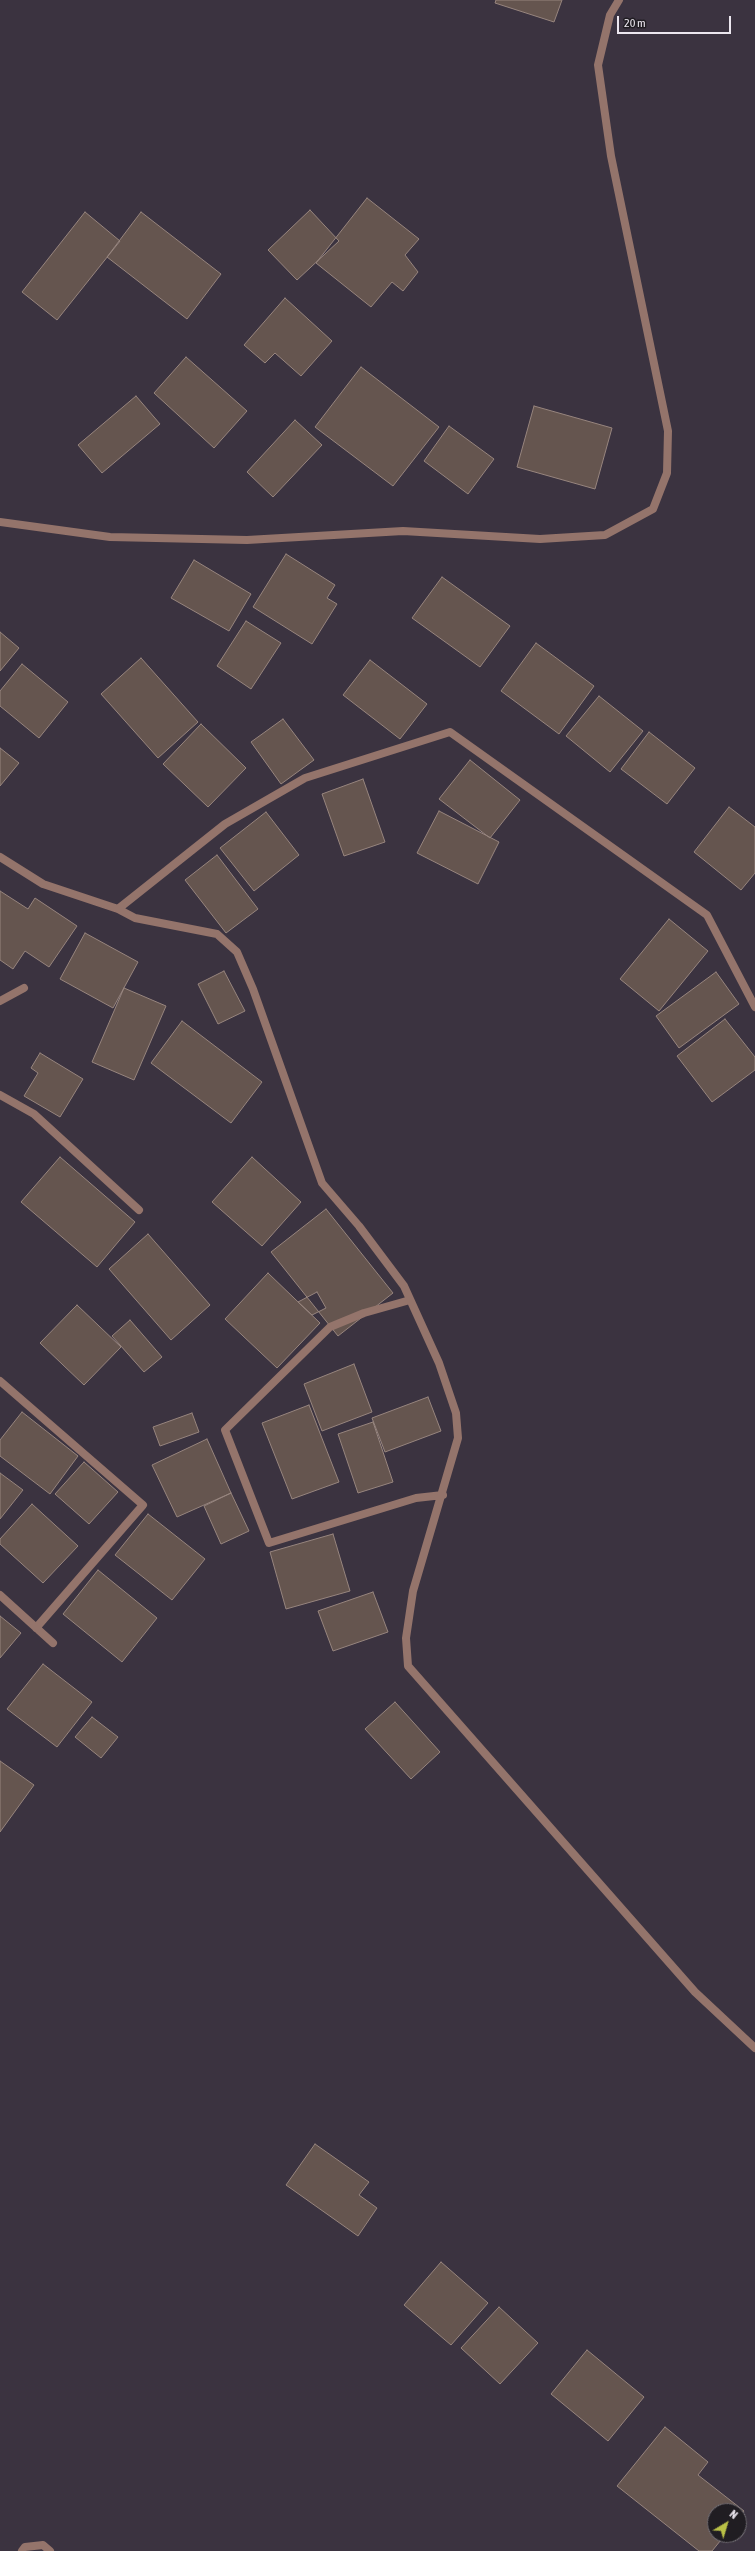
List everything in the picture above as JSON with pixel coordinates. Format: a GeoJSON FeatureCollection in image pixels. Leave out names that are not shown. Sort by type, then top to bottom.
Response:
{"type":"FeatureCollection","features":[{"type":"Feature","properties":{"kind":"street"},"geometry":{"type":"LineString","coordinates":[[0,522],[110,537],[248,540],[403,531],[540,539],[605,535],[653,508],[667,473],[668,431],[611,156],[598,65],[610,15],[619,0]]}},
{"type":"Feature","properties":{"kind":"street"},"geometry":{"type":"LineString","coordinates":[[118,909],[225,824],[305,778],[450,732],[707,915],[755,1007]]}},
{"type":"Feature","properties":{"kind":"street"},"geometry":{"type":"LineString","coordinates":[[0,857],[43,884],[118,909],[135,918],[217,934],[237,952],[253,989],[322,1183],[382,1256],[404,1286],[439,1363],[456,1413],[458,1438],[443,1495],[413,1591],[406,1638],[408,1666],[695,1992],[755,2048]]}},
{"type":"Feature","properties":{"kind":"street"},"geometry":{"type":"LineString","coordinates":[[0,1001],[24,988]]}},
{"type":"Feature","properties":{"kind":"street"},"geometry":{"type":"LineString","coordinates":[[0,1095],[34,1114],[139,1210]]}},
{"type":"Feature","properties":{"kind":"street"},"geometry":{"type":"LineString","coordinates":[[410,1300],[364,1313],[330,1327],[225,1430],[269,1543],[416,1498],[443,1495]]}},
{"type":"Feature","properties":{"kind":"street"},"geometry":{"type":"LineString","coordinates":[[0,1381],[143,1505],[36,1628]]}},
{"type":"Feature","properties":{"kind":"street"},"geometry":{"type":"LineString","coordinates":[[0,1595],[53,1643]]}},
{"type":"Feature","properties":{"kind":"street"},"geometry":{"type":"LineString","coordinates":[[22,2551],[25,2547],[43,2545],[50,2551]]}},
{"type":"Feature","properties":{"kind":"building"},"geometry":{"type":"Polygon","coordinates":[[[496,0],[562,0],[554,22],[495,3],[496,0]]]}},
{"type":"Feature","properties":{"kind":"building"},"geometry":{"type":"Polygon","coordinates":[[[367,198],[419,239],[405,255],[418,272],[403,291],[392,282],[371,307],[316,263],[367,198]]]}},
{"type":"Feature","properties":{"kind":"building"},"geometry":{"type":"Polygon","coordinates":[[[310,210],[339,241],[297,280],[268,250],[310,210]]]}},
{"type":"Feature","properties":{"kind":"building"},"geometry":{"type":"Polygon","coordinates":[[[85,212],[120,241],[57,320],[22,292],[85,212]]]}},
{"type":"Feature","properties":{"kind":"building"},"geometry":{"type":"Polygon","coordinates":[[[141,212],[221,274],[187,319],[107,257],[141,212]]]}},
{"type":"Feature","properties":{"kind":"building"},"geometry":{"type":"Polygon","coordinates":[[[285,298],[332,341],[301,376],[275,353],[265,363],[244,345],[285,298]]]}},
{"type":"Feature","properties":{"kind":"building"},"geometry":{"type":"Polygon","coordinates":[[[186,357],[247,411],[214,448],[154,393],[186,357]]]}},
{"type":"Feature","properties":{"kind":"building"},"geometry":{"type":"Polygon","coordinates":[[[361,367],[439,427],[393,486],[315,427],[361,367]]]}},
{"type":"Feature","properties":{"kind":"building"},"geometry":{"type":"Polygon","coordinates":[[[136,396],[160,424],[102,473],[78,445],[136,396]]]}},
{"type":"Feature","properties":{"kind":"building"},"geometry":{"type":"Polygon","coordinates":[[[534,406],[612,428],[595,489],[517,467],[534,406]]]}},
{"type":"Feature","properties":{"kind":"building"},"geometry":{"type":"Polygon","coordinates":[[[295,420],[322,445],[273,497],[247,472],[295,420]]]}},
{"type":"Feature","properties":{"kind":"building"},"geometry":{"type":"Polygon","coordinates":[[[449,426],[494,459],[468,494],[424,461],[449,426]]]}},
{"type":"Feature","properties":{"kind":"building"},"geometry":{"type":"Polygon","coordinates":[[[286,554],[335,585],[327,598],[337,604],[312,644],[253,607],[286,554]]]}},
{"type":"Feature","properties":{"kind":"building"},"geometry":{"type":"Polygon","coordinates":[[[194,560],[251,594],[229,631],[171,598],[194,560]]]}},
{"type":"Feature","properties":{"kind":"building"},"geometry":{"type":"Polygon","coordinates":[[[442,577],[510,626],[480,667],[412,618],[442,577]]]}},
{"type":"Feature","properties":{"kind":"building"},"geometry":{"type":"Polygon","coordinates":[[[246,621],[281,643],[251,689],[217,666],[246,621]]]}},
{"type":"Feature","properties":{"kind":"building"},"geometry":{"type":"Polygon","coordinates":[[[0,632],[19,648],[0,671],[0,632]]]}},
{"type":"Feature","properties":{"kind":"building"},"geometry":{"type":"Polygon","coordinates":[[[536,643],[594,686],[559,734],[501,691],[536,643]]]}},
{"type":"Feature","properties":{"kind":"building"},"geometry":{"type":"Polygon","coordinates":[[[141,658],[198,722],[158,758],[101,694],[141,658]]]}},
{"type":"Feature","properties":{"kind":"building"},"geometry":{"type":"Polygon","coordinates":[[[370,660],[427,704],[400,739],[343,695],[370,660]]]}},
{"type":"Feature","properties":{"kind":"building"},"geometry":{"type":"Polygon","coordinates":[[[22,664],[68,702],[39,738],[0,706],[0,691],[22,664]]]}},
{"type":"Feature","properties":{"kind":"building"},"geometry":{"type":"Polygon","coordinates":[[[599,696],[643,731],[610,772],[566,736],[599,696]]]}},
{"type":"Feature","properties":{"kind":"building"},"geometry":{"type":"Polygon","coordinates":[[[283,719],[314,760],[281,784],[251,742],[283,719]]]}},
{"type":"Feature","properties":{"kind":"building"},"geometry":{"type":"Polygon","coordinates":[[[201,724],[246,768],[208,807],[163,764],[201,724]]]}},
{"type":"Feature","properties":{"kind":"building"},"geometry":{"type":"Polygon","coordinates":[[[649,732],[695,768],[667,804],[621,769],[649,732]]]}},
{"type":"Feature","properties":{"kind":"building"},"geometry":{"type":"Polygon","coordinates":[[[0,748],[19,763],[0,786],[0,748]]]}},
{"type":"Feature","properties":{"kind":"building"},"geometry":{"type":"Polygon","coordinates":[[[470,760],[520,800],[490,838],[439,799],[470,760]]]}},
{"type":"Feature","properties":{"kind":"building"},"geometry":{"type":"Polygon","coordinates":[[[363,779],[385,842],[344,856],[322,794],[363,779]]]}},
{"type":"Feature","properties":{"kind":"building"},"geometry":{"type":"Polygon","coordinates":[[[729,807],[755,827],[755,873],[741,890],[694,852],[729,807]]]}},
{"type":"Feature","properties":{"kind":"building"},"geometry":{"type":"Polygon","coordinates":[[[439,811],[499,842],[478,884],[417,853],[439,811]]]}},
{"type":"Feature","properties":{"kind":"building"},"geometry":{"type":"Polygon","coordinates":[[[266,812],[299,855],[254,891],[220,848],[266,812]]]}},
{"type":"Feature","properties":{"kind":"building"},"geometry":{"type":"Polygon","coordinates":[[[217,855],[258,909],[226,933],[185,880],[217,855]]]}},
{"type":"Feature","properties":{"kind":"building"},"geometry":{"type":"Polygon","coordinates":[[[0,891],[28,909],[35,898],[77,926],[49,967],[25,951],[13,969],[0,960],[0,891]]]}},
{"type":"Feature","properties":{"kind":"building"},"geometry":{"type":"Polygon","coordinates":[[[669,919],[708,951],[659,1011],[620,979],[669,919]]]}},
{"type":"Feature","properties":{"kind":"building"},"geometry":{"type":"Polygon","coordinates":[[[85,933],[138,962],[113,1008],[60,979],[85,933]]]}},
{"type":"Feature","properties":{"kind":"building"},"geometry":{"type":"Polygon","coordinates":[[[224,971],[245,1011],[218,1024],[198,984],[224,971]]]}},
{"type":"Feature","properties":{"kind":"building"},"geometry":{"type":"Polygon","coordinates":[[[716,972],[739,1004],[679,1048],[656,1016],[716,972]]]}},
{"type":"Feature","properties":{"kind":"building"},"geometry":{"type":"Polygon","coordinates":[[[124,988],[166,1006],[134,1080],[92,1062],[124,988]]]}},
{"type":"Feature","properties":{"kind":"building"},"geometry":{"type":"Polygon","coordinates":[[[725,1019],[755,1057],[755,1070],[712,1102],[677,1056],[725,1019]]]}},
{"type":"Feature","properties":{"kind":"building"},"geometry":{"type":"Polygon","coordinates":[[[182,1021],[262,1082],[231,1123],[151,1063],[182,1021]]]}},
{"type":"Feature","properties":{"kind":"building"},"geometry":{"type":"Polygon","coordinates":[[[40,1053],[83,1079],[60,1117],[24,1096],[38,1073],[31,1068],[40,1053]]]}},
{"type":"Feature","properties":{"kind":"building"},"geometry":{"type":"Polygon","coordinates":[[[60,1157],[135,1222],[97,1267],[21,1202],[60,1157]]]}},
{"type":"Feature","properties":{"kind":"building"},"geometry":{"type":"Polygon","coordinates":[[[252,1157],[301,1202],[262,1246],[212,1202],[252,1157]]]}},
{"type":"Feature","properties":{"kind":"building"},"geometry":{"type":"Polygon","coordinates":[[[326,1209],[393,1293],[338,1336],[271,1252],[326,1209]]]}},
{"type":"Feature","properties":{"kind":"building"},"geometry":{"type":"Polygon","coordinates":[[[148,1234],[210,1305],[171,1340],[109,1269],[148,1234]]]}},
{"type":"Feature","properties":{"kind":"building"},"geometry":{"type":"Polygon","coordinates":[[[268,1273],[320,1323],[277,1368],[225,1319],[268,1273]]]}},
{"type":"Feature","properties":{"kind":"building"},"geometry":{"type":"Polygon","coordinates":[[[317,1292],[326,1308],[312,1315],[298,1302],[317,1292]]]}},
{"type":"Feature","properties":{"kind":"building"},"geometry":{"type":"Polygon","coordinates":[[[77,1305],[121,1347],[84,1385],[40,1343],[77,1305]]]}},
{"type":"Feature","properties":{"kind":"building"},"geometry":{"type":"Polygon","coordinates":[[[130,1320],[162,1357],[144,1372],[112,1336],[130,1320]]]}},
{"type":"Feature","properties":{"kind":"building"},"geometry":{"type":"Polygon","coordinates":[[[354,1364],[372,1412],[322,1431],[304,1384],[354,1364]]]}},
{"type":"Feature","properties":{"kind":"building"},"geometry":{"type":"Polygon","coordinates":[[[428,1397],[441,1431],[385,1452],[372,1418],[428,1397]]]}},
{"type":"Feature","properties":{"kind":"building"},"geometry":{"type":"Polygon","coordinates":[[[309,1405],[339,1482],[292,1499],[262,1423],[309,1405]]]}},
{"type":"Feature","properties":{"kind":"building"},"geometry":{"type":"Polygon","coordinates":[[[22,1412],[78,1456],[50,1494],[0,1456],[0,1440],[22,1412]]]}},
{"type":"Feature","properties":{"kind":"building"},"geometry":{"type":"Polygon","coordinates":[[[192,1413],[199,1432],[160,1446],[153,1427],[192,1413]]]}},
{"type":"Feature","properties":{"kind":"building"},"geometry":{"type":"Polygon","coordinates":[[[373,1422],[393,1482],[358,1493],[338,1434],[373,1422]]]}},
{"type":"Feature","properties":{"kind":"building"},"geometry":{"type":"Polygon","coordinates":[[[207,1439],[231,1493],[177,1517],[152,1465],[207,1439]]]}},
{"type":"Feature","properties":{"kind":"building"},"geometry":{"type":"Polygon","coordinates":[[[84,1462],[118,1492],[89,1524],[55,1494],[84,1462]]]}},
{"type":"Feature","properties":{"kind":"building"},"geometry":{"type":"Polygon","coordinates":[[[0,1473],[23,1490],[0,1519],[0,1473]]]}},
{"type":"Feature","properties":{"kind":"building"},"geometry":{"type":"Polygon","coordinates":[[[231,1493],[249,1531],[221,1544],[204,1506],[231,1493]]]}},
{"type":"Feature","properties":{"kind":"building"},"geometry":{"type":"Polygon","coordinates":[[[32,1504],[78,1546],[43,1583],[0,1544],[0,1539],[32,1504]]]}},
{"type":"Feature","properties":{"kind":"building"},"geometry":{"type":"Polygon","coordinates":[[[148,1514],[205,1559],[172,1600],[115,1555],[148,1514]]]}},
{"type":"Feature","properties":{"kind":"building"},"geometry":{"type":"Polygon","coordinates":[[[333,1534],[350,1591],[286,1609],[270,1552],[333,1534]]]}},
{"type":"Feature","properties":{"kind":"building"},"geometry":{"type":"Polygon","coordinates":[[[98,1570],[157,1618],[122,1662],[63,1614],[98,1570]]]}},
{"type":"Feature","properties":{"kind":"building"},"geometry":{"type":"Polygon","coordinates":[[[373,1592],[388,1632],[333,1651],[318,1611],[373,1592]]]}},
{"type":"Feature","properties":{"kind":"building"},"geometry":{"type":"Polygon","coordinates":[[[0,1616],[21,1633],[0,1658],[0,1616]]]}},
{"type":"Feature","properties":{"kind":"building"},"geometry":{"type":"Polygon","coordinates":[[[43,1664],[92,1702],[57,1747],[7,1709],[43,1664]]]}},
{"type":"Feature","properties":{"kind":"building"},"geometry":{"type":"Polygon","coordinates":[[[395,1702],[440,1752],[411,1779],[365,1729],[395,1702]]]}},
{"type":"Feature","properties":{"kind":"building"},"geometry":{"type":"Polygon","coordinates":[[[92,1717],[118,1737],[101,1758],[75,1737],[92,1717]]]}},
{"type":"Feature","properties":{"kind":"building"},"geometry":{"type":"Polygon","coordinates":[[[0,1761],[34,1785],[0,1832],[0,1761]]]}},
{"type":"Feature","properties":{"kind":"building"},"geometry":{"type":"Polygon","coordinates":[[[315,2144],[369,2182],[359,2195],[377,2208],[358,2236],[286,2185],[315,2144]]]}},
{"type":"Feature","properties":{"kind":"building"},"geometry":{"type":"Polygon","coordinates":[[[441,2262],[488,2303],[451,2345],[404,2305],[441,2262]]]}},
{"type":"Feature","properties":{"kind":"building"},"geometry":{"type":"Polygon","coordinates":[[[499,2307],[538,2343],[500,2384],[461,2348],[499,2307]]]}},
{"type":"Feature","properties":{"kind":"building"},"geometry":{"type":"Polygon","coordinates":[[[587,2350],[644,2397],[608,2441],[551,2394],[587,2350]]]}},
{"type":"Feature","properties":{"kind":"building"},"geometry":{"type":"Polygon","coordinates":[[[665,2427],[708,2462],[698,2475],[734,2503],[707,2503],[707,2543],[718,2543],[712,2551],[699,2551],[617,2486],[665,2427]]]}}]}
